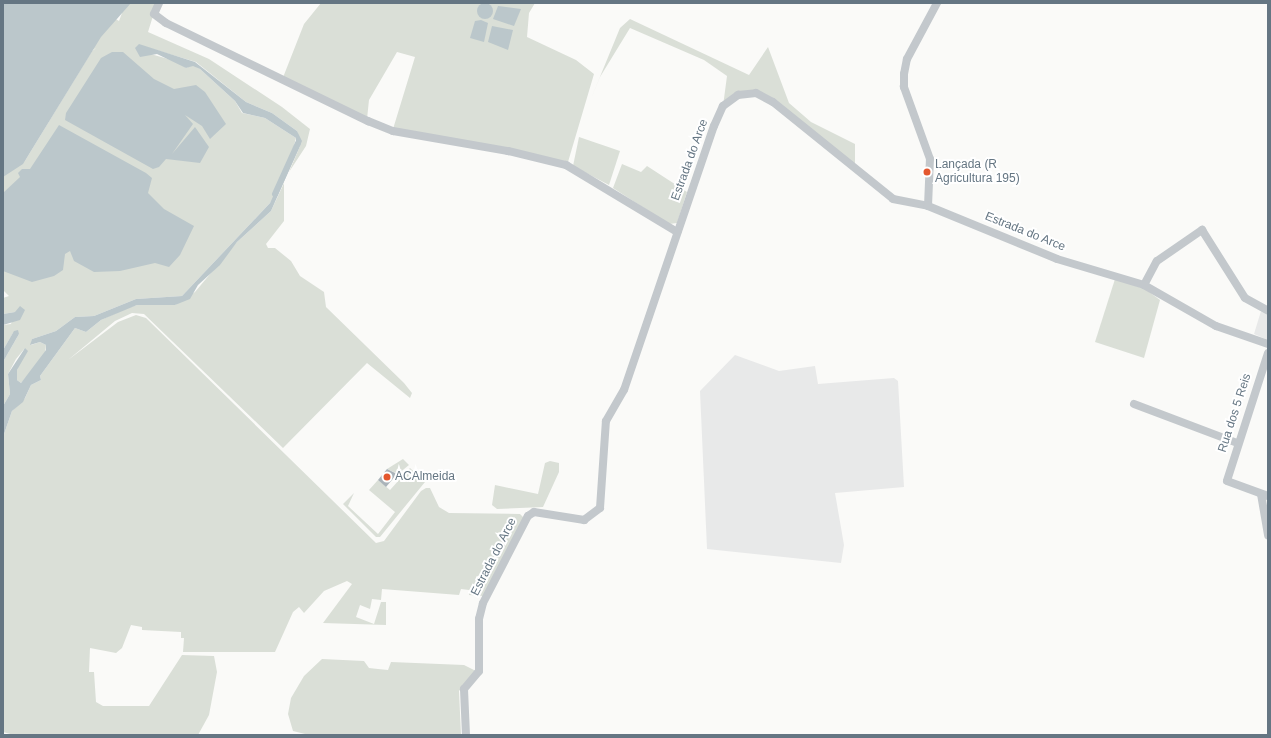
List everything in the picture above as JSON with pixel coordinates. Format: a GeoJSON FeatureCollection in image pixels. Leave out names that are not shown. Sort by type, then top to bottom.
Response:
{"type":"FeatureCollection","features":[{"type":"Feature","properties":{"kind":"street"},"geometry":{"type":"LineString","coordinates":[[159,3],[154,14],[166,23],[368,121],[394,131],[508,151],[566,165],[677,232]]}},
{"type":"Feature","properties":{"kind":"street"},"geometry":{"type":"LineString","coordinates":[[928,206],[930,159],[904,87],[904,74],[907,59],[938,3]]}},
{"type":"Feature","properties":{"kind":"street","name":"Estrada do Arce"},"geometry":{"type":"LineString","coordinates":[[466,735],[464,688],[478,675],[481,660],[479,619],[483,603],[528,516],[534,512],[584,520],[600,508],[606,421],[624,390],[677,232],[722,106],[738,95],[756,93],[774,102],[879,190],[893,199],[928,206],[1057,259],[1144,285],[1216,326],[1268,344]]}},
{"type":"Feature","properties":{"kind":"street"},"geometry":{"type":"LineString","coordinates":[[1144,285],[1157,261],[1202,230],[1245,298],[1268,311]]}},
{"type":"Feature","properties":{"kind":"street","name":"Rua dos 5 Reis"},"geometry":{"type":"LineString","coordinates":[[1265,495],[1227,481],[1237,443],[1268,353]]}},
{"type":"Feature","properties":{"kind":"street"},"geometry":{"type":"LineString","coordinates":[[1134,404],[1237,443]]}},
{"type":"Feature","properties":{"kind":"street"},"geometry":{"type":"LineString","coordinates":[[1265,495],[1268,535]]}},
{"type":"Feature","properties":{"kind":"shaded area"},"geometry":{"type":"Polygon","coordinates":[[[3,3],[131,3],[101,37],[23,164],[3,177],[3,3]]]}},
{"type":"Feature","properties":{"kind":"shaded area"},"geometry":{"type":"Polygon","coordinates":[[[115,3],[157,3],[148,32],[209,59],[282,107],[310,129],[306,146],[289,172],[300,146],[297,131],[272,113],[246,102],[196,62],[146,47],[147,53],[179,62],[186,68],[193,65],[200,69],[235,101],[242,113],[265,118],[296,138],[287,172],[270,203],[182,296],[136,299],[94,316],[75,317],[56,331],[32,339],[31,345],[40,342],[46,345],[45,355],[21,383],[17,380],[17,370],[25,348],[16,359],[8,374],[10,394],[3,406],[3,362],[19,334],[13,333],[3,350],[3,325],[11,324],[15,312],[3,314],[3,298],[9,296],[3,290],[3,13],[111,16],[119,21],[122,13],[115,3]],[[96,48],[85,54],[23,164],[92,51],[96,48]]]}},
{"type":"Feature","properties":{"kind":"shaded area"},"geometry":{"type":"Polygon","coordinates":[[[321,3],[535,3],[529,13],[527,37],[576,60],[594,74],[568,162],[393,129],[415,57],[397,52],[369,100],[367,119],[282,80],[304,24],[321,3]]]}},
{"type":"Feature","properties":{"kind":"shaded area"},"geometry":{"type":"Polygon","coordinates":[[[482,3],[488,3],[493,8],[491,17],[488,19],[482,19],[477,14],[477,8],[482,3]]]}},
{"type":"Feature","properties":{"kind":"shaded area"},"geometry":{"type":"Polygon","coordinates":[[[498,6],[521,9],[514,26],[493,19],[498,6]]]}},
{"type":"Feature","properties":{"kind":"shaded area"},"geometry":{"type":"Polygon","coordinates":[[[630,19],[749,75],[768,47],[789,103],[811,122],[855,144],[855,170],[756,93],[738,95],[723,106],[727,76],[704,60],[630,28],[600,77],[588,106],[620,28],[630,19]]]}},
{"type":"Feature","properties":{"kind":"shaded area"},"geometry":{"type":"Polygon","coordinates":[[[481,20],[488,23],[484,42],[470,38],[475,21],[481,20]]]}},
{"type":"Feature","properties":{"kind":"shaded area"},"geometry":{"type":"Polygon","coordinates":[[[492,26],[513,30],[508,50],[488,42],[492,26]]]}},
{"type":"Feature","properties":{"kind":"shaded area"},"geometry":{"type":"Polygon","coordinates":[[[139,44],[195,62],[246,102],[272,113],[297,131],[302,141],[271,211],[237,242],[220,265],[198,285],[190,299],[175,305],[137,305],[101,320],[86,332],[75,328],[40,376],[41,380],[31,385],[23,402],[12,411],[3,437],[3,406],[10,394],[8,374],[25,348],[28,351],[17,370],[17,380],[21,383],[46,350],[46,345],[40,342],[30,345],[32,339],[56,331],[75,317],[94,316],[136,299],[182,296],[270,203],[296,146],[296,138],[265,118],[243,113],[235,101],[200,69],[193,66],[186,68],[157,54],[140,57],[135,48],[139,44]]]}},
{"type":"Feature","properties":{"kind":"shaded area"},"geometry":{"type":"Polygon","coordinates":[[[112,52],[123,52],[154,79],[174,89],[196,85],[205,92],[226,124],[210,139],[202,126],[185,115],[193,124],[172,154],[195,127],[209,147],[200,163],[166,159],[159,167],[153,169],[65,120],[66,113],[101,58],[112,52]]]}},
{"type":"Feature","properties":{"kind":"shaded area"},"geometry":{"type":"Polygon","coordinates":[[[59,125],[146,173],[152,178],[148,193],[164,209],[194,226],[180,255],[169,267],[155,263],[120,271],[94,272],[74,261],[70,251],[65,254],[63,270],[54,276],[32,282],[3,271],[3,193],[20,177],[18,173],[22,169],[30,169],[59,125]]]}},
{"type":"Feature","properties":{"kind":"shaded area"},"geometry":{"type":"Polygon","coordinates":[[[579,137],[620,151],[609,185],[573,166],[579,137]]]}},
{"type":"Feature","properties":{"kind":"shaded area"},"geometry":{"type":"Polygon","coordinates":[[[622,164],[641,172],[647,166],[687,192],[677,223],[669,224],[613,188],[622,164]]]}},
{"type":"Feature","properties":{"kind":"shaded area"},"geometry":{"type":"Polygon","coordinates":[[[284,183],[284,221],[266,244],[268,248],[275,248],[291,261],[300,276],[324,292],[326,307],[404,383],[412,393],[410,398],[367,363],[283,448],[144,314],[132,313],[115,321],[68,360],[118,322],[136,315],[146,318],[376,543],[384,541],[421,491],[426,488],[430,488],[439,507],[449,513],[520,514],[524,518],[483,596],[469,595],[469,590],[461,589],[459,595],[382,589],[381,600],[372,599],[370,609],[360,605],[356,617],[374,624],[381,602],[386,602],[386,625],[323,623],[352,584],[347,581],[324,591],[304,613],[299,607],[293,612],[275,652],[183,652],[184,638],[181,638],[181,632],[142,630],[142,627],[131,625],[122,648],[116,653],[90,648],[89,672],[94,672],[96,702],[103,706],[149,706],[182,655],[214,656],[217,672],[209,715],[198,735],[14,735],[3,732],[3,437],[12,411],[25,398],[31,385],[41,380],[40,376],[75,328],[86,332],[101,320],[127,308],[137,305],[175,305],[195,292],[237,242],[271,211],[284,183]]]}},
{"type":"Feature","properties":{"kind":"shaded area"},"geometry":{"type":"Polygon","coordinates":[[[1115,279],[1145,289],[1160,300],[1144,358],[1095,342],[1115,279]]]}},
{"type":"Feature","properties":{"kind":"shaded area"},"geometry":{"type":"Polygon","coordinates":[[[20,306],[25,310],[20,320],[3,325],[3,314],[15,312],[20,306]]]}},
{"type":"Feature","properties":{"kind":"shaded area"},"geometry":{"type":"Polygon","coordinates":[[[1261,311],[1268,313],[1268,340],[1254,334],[1261,311]]]}},
{"type":"Feature","properties":{"kind":"shaded area"},"geometry":{"type":"Polygon","coordinates":[[[18,330],[19,334],[3,362],[3,350],[14,331],[18,330]]]}},
{"type":"Feature","properties":{"kind":"shaded area"},"geometry":{"type":"Polygon","coordinates":[[[735,355],[779,371],[815,366],[818,384],[894,378],[898,381],[904,487],[835,493],[844,545],[841,563],[707,549],[700,391],[735,355]]]}},
{"type":"Feature","properties":{"kind":"shaded area"},"geometry":{"type":"Polygon","coordinates":[[[403,459],[409,465],[398,474],[387,469],[403,459]]]}},
{"type":"Feature","properties":{"kind":"shaded area"},"geometry":{"type":"Polygon","coordinates":[[[550,461],[559,463],[559,472],[543,507],[497,509],[492,505],[495,485],[538,494],[545,463],[550,461]]]}},
{"type":"Feature","properties":{"kind":"shaded area"},"geometry":{"type":"Polygon","coordinates":[[[410,468],[425,482],[380,537],[376,537],[343,504],[354,493],[348,506],[378,534],[395,512],[369,490],[378,480],[390,490],[410,468]]]}},
{"type":"Feature","properties":{"kind":"shaded area"},"geometry":{"type":"Polygon","coordinates":[[[322,659],[364,661],[369,668],[388,670],[391,662],[464,665],[476,671],[459,691],[461,735],[309,735],[293,731],[288,714],[291,698],[304,676],[322,659]]]}},
{"type":"Feature","properties":{"kind":"building","name":"ACAlmeida"},"geometry":{"type":"Polygon","coordinates":[[[387,469],[397,474],[386,487],[378,480],[387,469]]]}},
{"type":"Feature","properties":{"kind":"waterway"},"geometry":{"type":"LineString","coordinates":[[275,194],[298,143]]}},
{"type":"Feature","properties":{"kind":"place","name":"Lançada (R Agricultura 195)"},"geometry":{"type":"Point","coordinates":[927,172]}},
{"type":"Feature","properties":{"kind":"place","name":"ACAlmeida"},"geometry":{"type":"Point","coordinates":[387,477]}}]}
